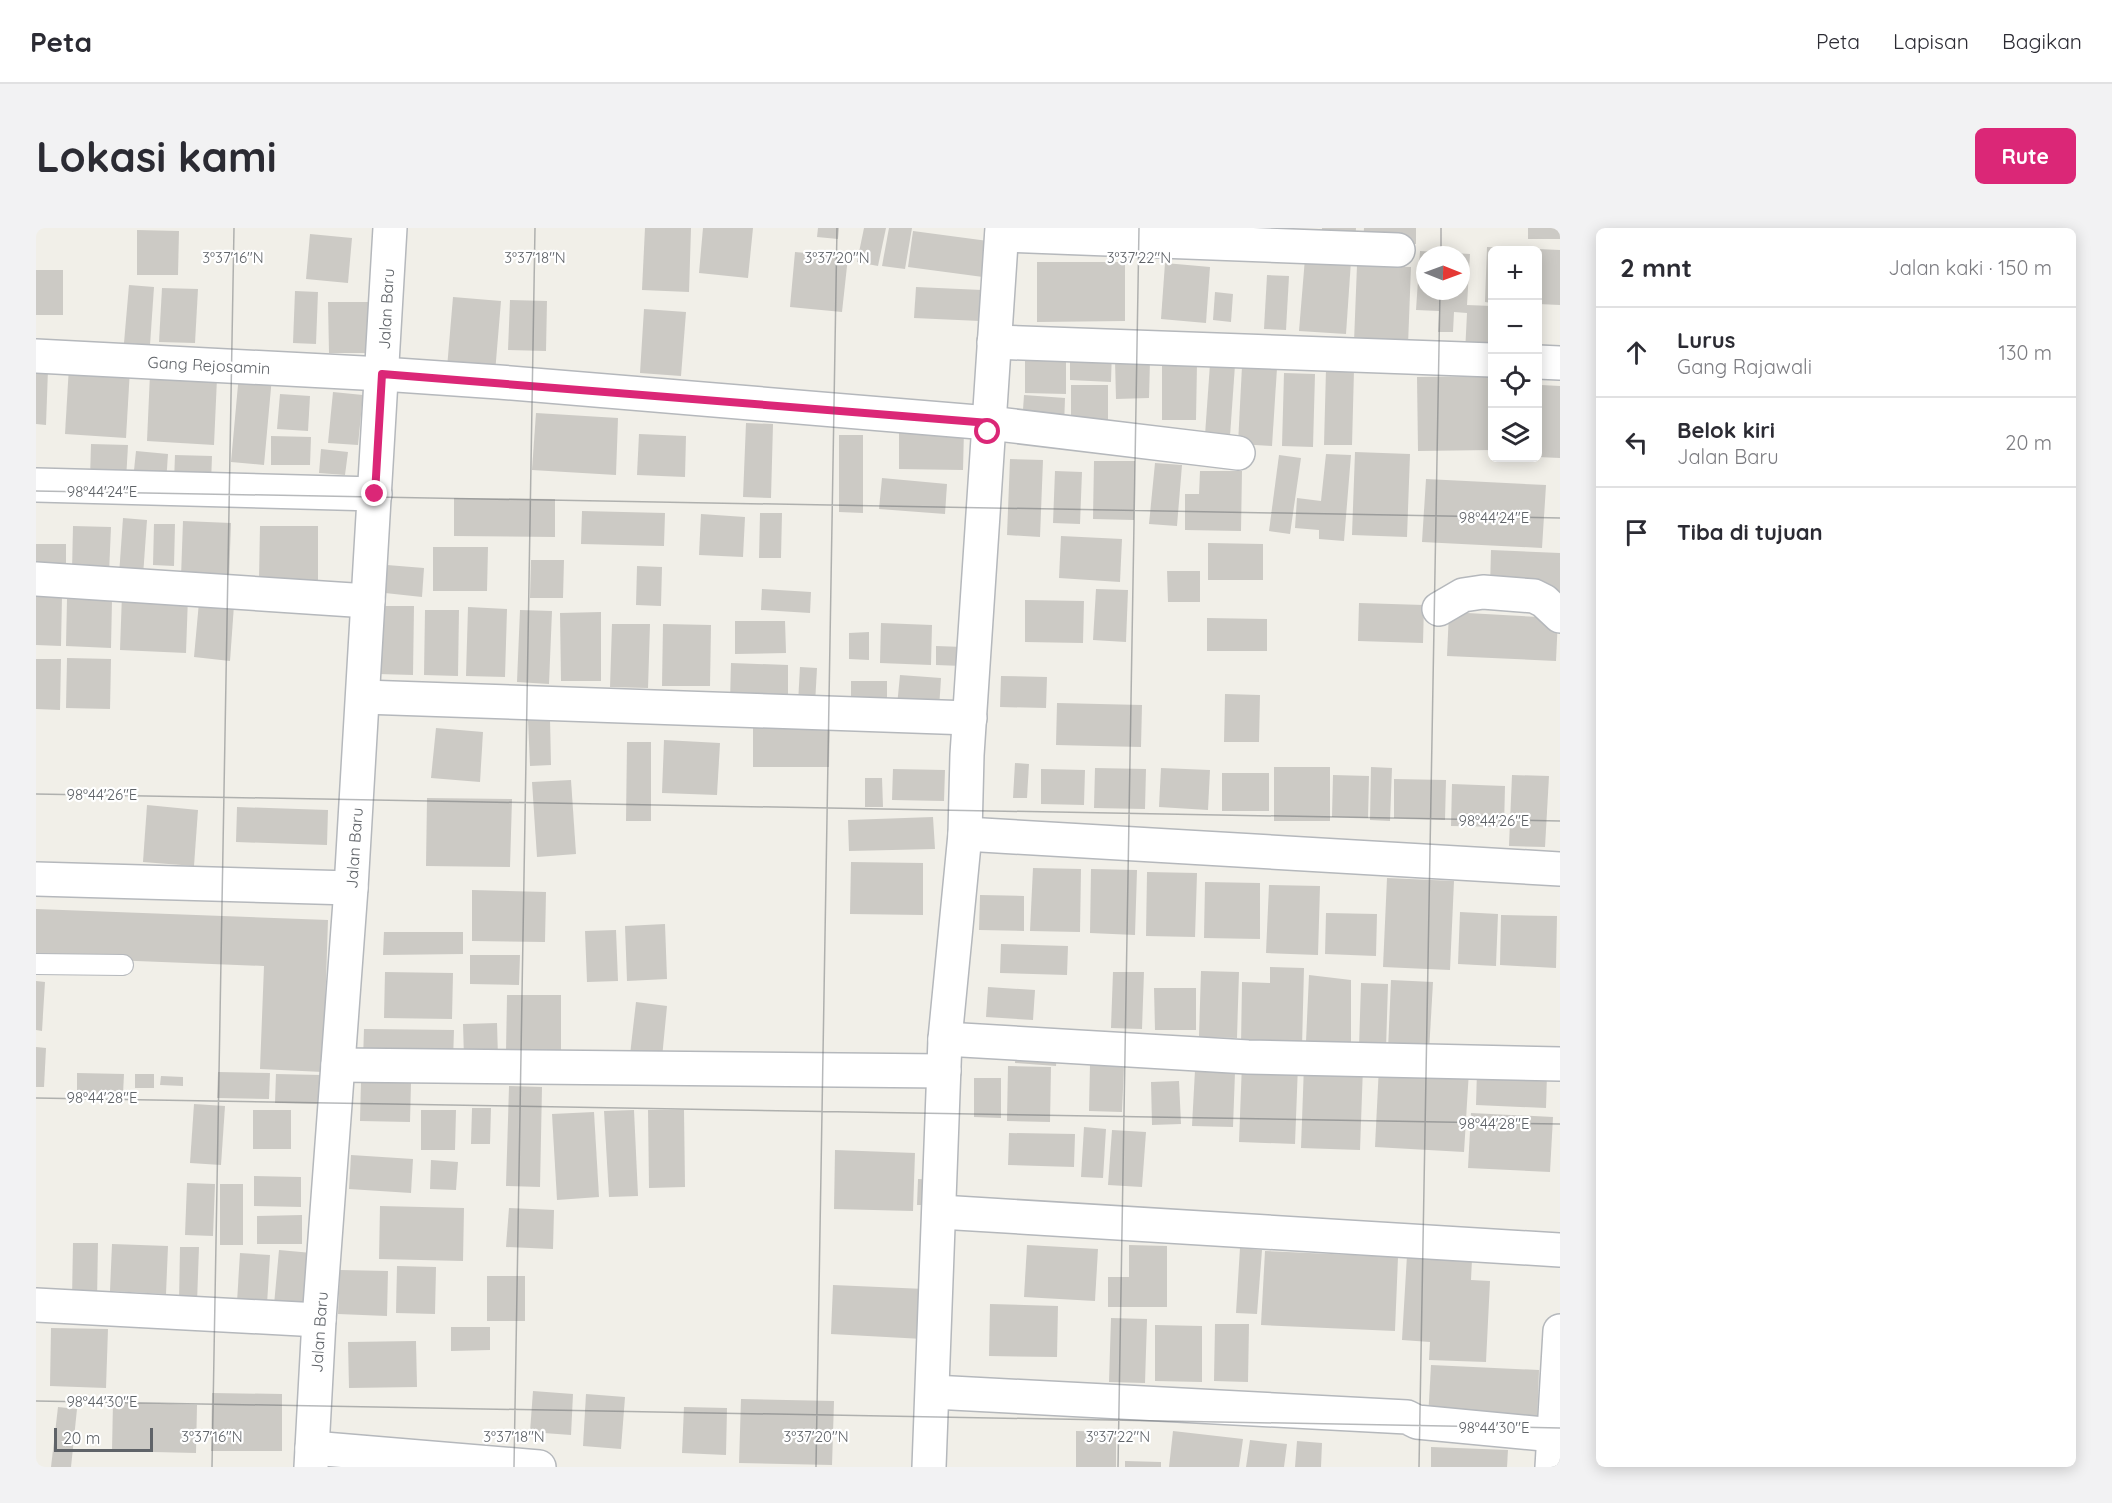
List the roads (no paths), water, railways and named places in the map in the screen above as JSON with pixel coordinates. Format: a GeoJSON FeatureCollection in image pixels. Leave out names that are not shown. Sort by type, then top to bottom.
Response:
{"type":"FeatureCollection","features":[{"type":"Feature","properties":{"kind":"street","name":"Jalan Baru"},"geometry":{"type":"LineString","coordinates":[[311,1458],[351,888],[390,228]]}},
{"type":"Feature","properties":{"kind":"street"},"geometry":{"type":"LineString","coordinates":[[929,1467],[945,1039],[965,834],[970,718],[1002,232],[1398,250]]}},
{"type":"Feature","properties":{"kind":"street"},"geometry":{"type":"LineString","coordinates":[[994,342],[1488,360]]}},
{"type":"Feature","properties":{"kind":"street","name":"Gang Rejosamin"},"geometry":{"type":"LineString","coordinates":[[36,356],[382,374],[989,423],[1238,453]]}},
{"type":"Feature","properties":{"kind":"street"},"geometry":{"type":"LineString","coordinates":[[1542,362],[1560,363]]}},
{"type":"Feature","properties":{"kind":"street"},"geometry":{"type":"LineString","coordinates":[[36,485],[375,494]]}},
{"type":"Feature","properties":{"kind":"street"},"geometry":{"type":"LineString","coordinates":[[36,579],[368,601]]}},
{"type":"Feature","properties":{"kind":"street"},"geometry":{"type":"LineString","coordinates":[[1439,609],[1463,595],[1484,592],[1534,597],[1544,601],[1560,616]]}},
{"type":"Feature","properties":{"kind":"street"},"geometry":{"type":"LineString","coordinates":[[363,697],[970,718]]}},
{"type":"Feature","properties":{"kind":"street"},"geometry":{"type":"LineString","coordinates":[[965,834],[1560,869]]}},
{"type":"Feature","properties":{"kind":"street"},"geometry":{"type":"LineString","coordinates":[[36,879],[351,888]]}},
{"type":"Feature","properties":{"kind":"street"},"geometry":{"type":"LineString","coordinates":[[945,1039],[1248,1057],[1560,1064]]}},
{"type":"Feature","properties":{"kind":"street"},"geometry":{"type":"LineString","coordinates":[[338,1065],[944,1071]]}},
{"type":"Feature","properties":{"kind":"street"},"geometry":{"type":"LineString","coordinates":[[940,1212],[1560,1250]]}},
{"type":"Feature","properties":{"kind":"street"},"geometry":{"type":"LineString","coordinates":[[36,1305],[319,1320]]}},
{"type":"Feature","properties":{"kind":"street"},"geometry":{"type":"LineString","coordinates":[[1552,1467],[1560,1331]]}},
{"type":"Feature","properties":{"kind":"street"},"geometry":{"type":"LineString","coordinates":[[933,1392],[1407,1417],[1417,1422],[1554,1435]]}},
{"type":"Feature","properties":{"kind":"street"},"geometry":{"type":"LineString","coordinates":[[311,1458],[539,1467]]}},
{"type":"Feature","properties":{"kind":"lane"},"geometry":{"type":"LineString","coordinates":[[36,964],[123,966]]}}]}
